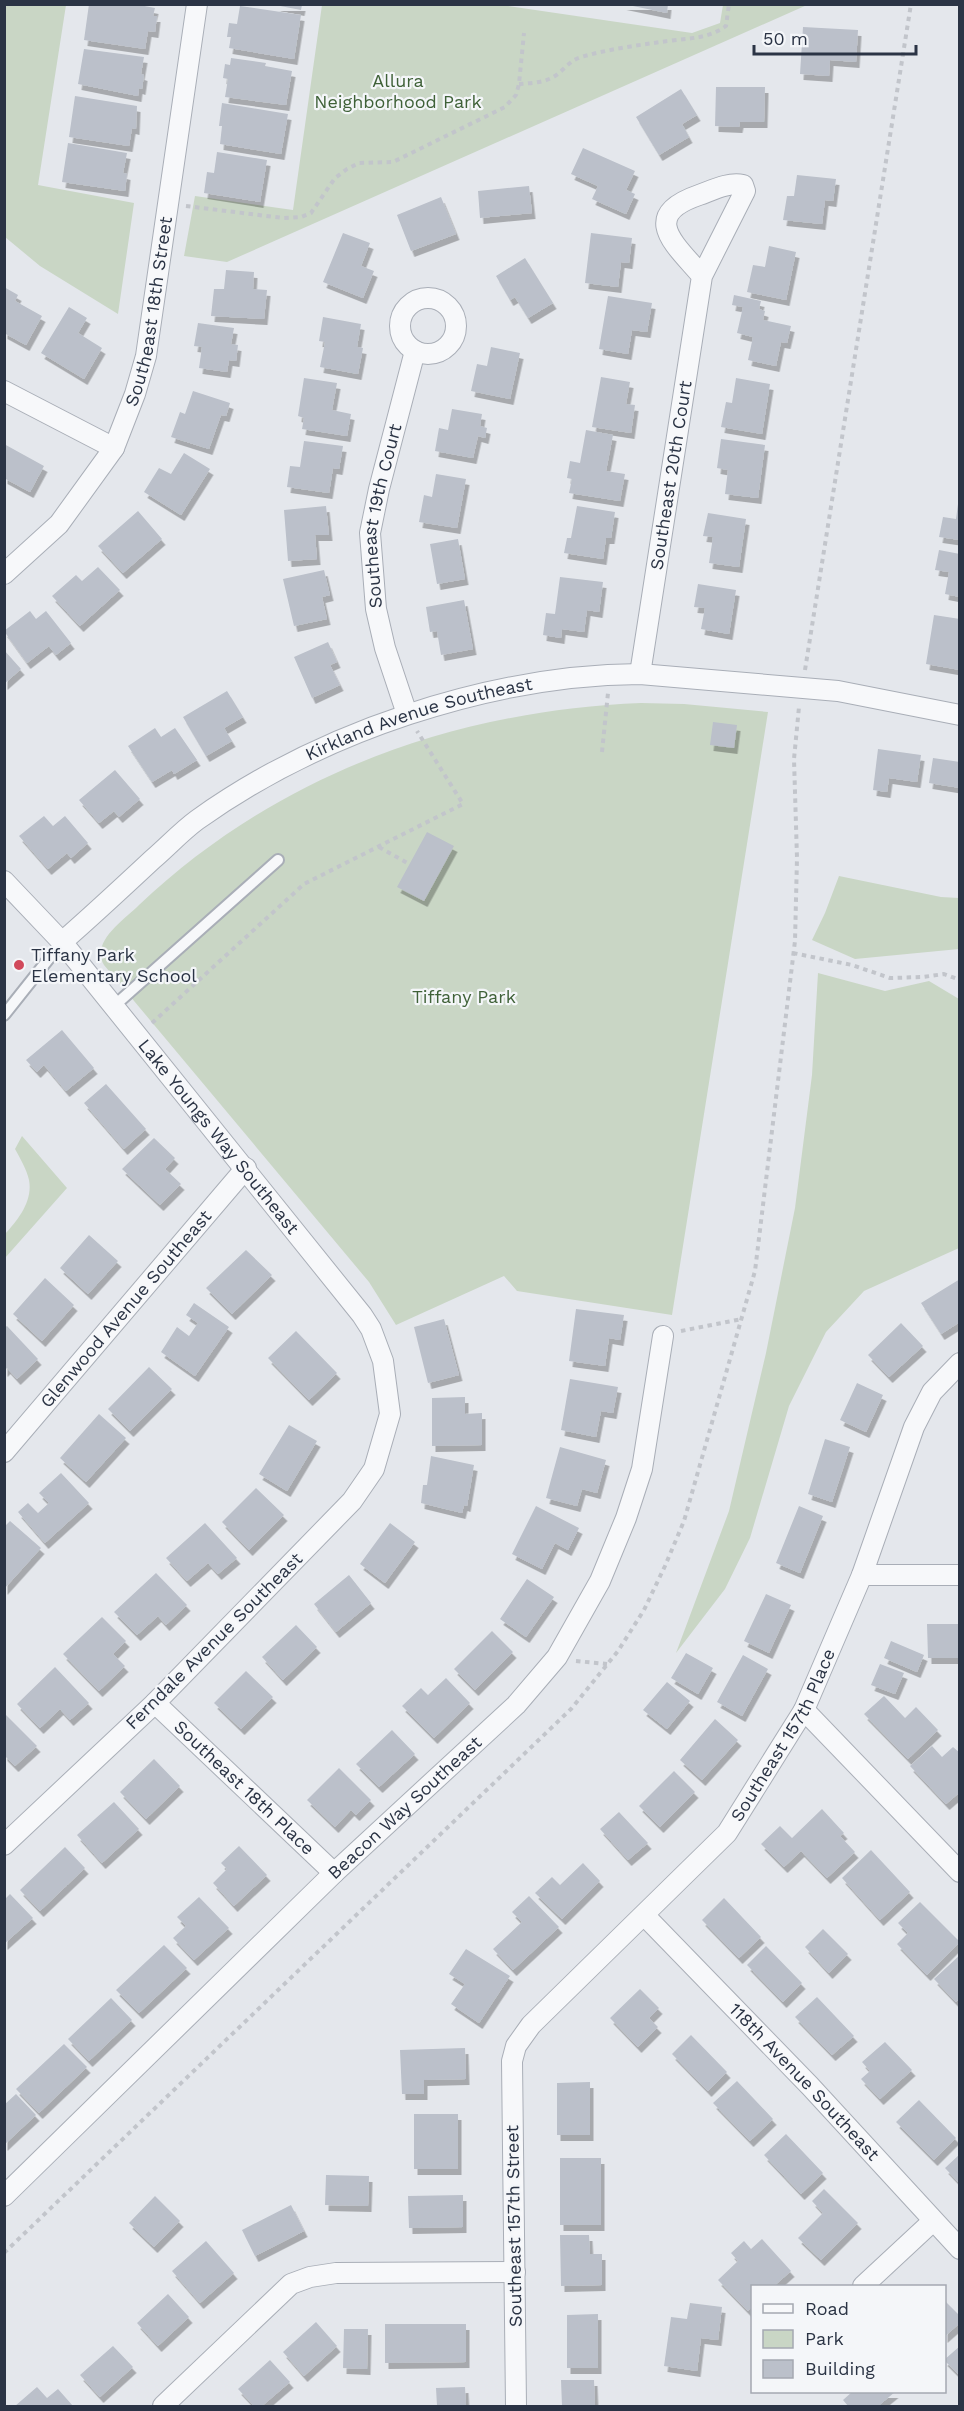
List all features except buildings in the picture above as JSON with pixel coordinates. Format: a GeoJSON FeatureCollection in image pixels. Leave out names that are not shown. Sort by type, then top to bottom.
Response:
{"type":"FeatureCollection","features":[{"type":"Feature","properties":{"kind":"street","name":"Southeast 18th Street"},"geometry":{"type":"LineString","coordinates":[[4,574],[59,524],[114,448],[135,394],[146,356],[197,4]]}},
{"type":"Feature","properties":{"kind":"street","name":"Southeast 20th Court"},"geometry":{"type":"LineString","coordinates":[[640,674],[702,276],[745,191],[743,185],[733,183],[680,202],[668,213],[666,226],[668,235],[702,276]]}},
{"type":"Feature","properties":{"kind":"street","name":"Southeast 19th Court"},"geometry":{"type":"LineString","coordinates":[[407,714],[385,648],[376,609],[370,533],[379,489],[415,351]]}},
{"type":"Feature","properties":{"kind":"street"},"geometry":{"type":"LineString","coordinates":[[4,391],[114,448]]}},
{"type":"Feature","properties":{"kind":"street","name":"Kirkland Avenue Southeast"},"geometry":{"type":"LineString","coordinates":[[62,942],[196,820],[299,759],[407,714],[471,696],[544,681],[610,674],[640,674],[838,691],[960,715]]}},
{"type":"Feature","properties":{"kind":"street","name":"Lake Youngs Way Southeast"},"geometry":{"type":"LineString","coordinates":[[4,881],[62,942],[362,1314],[371,1329],[383,1361],[390,1414]]}},
{"type":"Feature","properties":{"kind":"street","name":"Glenwood Avenue Southeast"},"geometry":{"type":"LineString","coordinates":[[4,1452],[246,1168]]}},
{"type":"Feature","properties":{"kind":"street","name":"Beacon Way Southeast"},"geometry":{"type":"LineString","coordinates":[[4,2196],[334,1873],[516,1705],[557,1657],[600,1581],[626,1518],[642,1469],[663,1336]]}},
{"type":"Feature","properties":{"kind":"street","name":"Southeast 157th Place"},"geometry":{"type":"LineString","coordinates":[[516,2046],[531,2025],[645,1916],[727,1833],[804,1710],[862,1575],[914,1427],[932,1392],[958,1364]]}},
{"type":"Feature","properties":{"kind":"street","name":"Ferndale Avenue Southeast"},"geometry":{"type":"LineString","coordinates":[[4,1845],[156,1703],[352,1501],[375,1469],[390,1414]]}},
{"type":"Feature","properties":{"kind":"street"},"geometry":{"type":"LineString","coordinates":[[862,1575],[960,1575]]}},
{"type":"Feature","properties":{"kind":"street","name":"Southeast 18th Place"},"geometry":{"type":"LineString","coordinates":[[156,1703],[334,1873]]}},
{"type":"Feature","properties":{"kind":"street"},"geometry":{"type":"LineString","coordinates":[[804,1710],[960,1872]]}},
{"type":"Feature","properties":{"kind":"street","name":"118th Avenue Southeast"},"geometry":{"type":"LineString","coordinates":[[645,1916],[810,2086],[960,2249]]}},
{"type":"Feature","properties":{"kind":"street","name":"Southeast 157th Street"},"geometry":{"type":"LineString","coordinates":[[516,2046],[512,2061],[516,2406]]}},
{"type":"Feature","properties":{"kind":"street"},"geometry":{"type":"LineString","coordinates":[[864,2285],[933,2220]]}},
{"type":"Feature","properties":{"kind":"street"},"geometry":{"type":"LineString","coordinates":[[163,2406],[291,2284],[310,2277],[336,2273],[515,2272]]}},
{"type":"Feature","properties":{"kind":"lane"},"geometry":{"type":"LineString","coordinates":[[114,1006],[278,860]]}},
{"type":"Feature","properties":{"kind":"lane"},"geometry":{"type":"LineString","coordinates":[[6,1011],[62,942]]}},
{"type":"Feature","properties":{"kind":"path"},"geometry":{"type":"LineString","coordinates":[[519,84],[541,82],[555,76],[566,64],[579,58],[629,47],[695,39],[716,34],[726,26],[729,4]]}},
{"type":"Feature","properties":{"kind":"path"},"geometry":{"type":"LineString","coordinates":[[4,2253],[570,1709],[608,1664],[644,1610],[684,1521],[755,1271],[793,953],[797,858],[795,741],[911,4]]}},
{"type":"Feature","properties":{"kind":"path"},"geometry":{"type":"LineString","coordinates":[[168,204],[283,218],[301,217],[311,213],[335,178],[347,169],[359,163],[393,162],[505,107],[516,95],[519,84],[524,33]]}},
{"type":"Feature","properties":{"kind":"path"},"geometry":{"type":"LineString","coordinates":[[602,752],[610,674]]}},
{"type":"Feature","properties":{"kind":"path"},"geometry":{"type":"LineString","coordinates":[[138,1036],[304,884],[463,804],[407,714]]}},
{"type":"Feature","properties":{"kind":"path"},"geometry":{"type":"LineString","coordinates":[[379,846],[409,864]]}},
{"type":"Feature","properties":{"kind":"path"},"geometry":{"type":"LineString","coordinates":[[793,953],[852,965],[890,978],[944,974],[960,980]]}},
{"type":"Feature","properties":{"kind":"path"},"geometry":{"type":"LineString","coordinates":[[663,1336],[741,1319]]}},
{"type":"Feature","properties":{"kind":"path"},"geometry":{"type":"LineString","coordinates":[[557,1657],[608,1664]]}},
{"type":"Feature","properties":{"kind":"green space"},"geometry":{"type":"Polygon","coordinates":[[[4,5],[66,5],[38,185],[134,203],[118,314],[40,266],[5,237],[4,5]]]}},
{"type":"Feature","properties":{"kind":"green space","name":"Allura Neighborhood Park"},"geometry":{"type":"Polygon","coordinates":[[[322,5],[501,5],[692,33],[720,23],[723,5],[807,5],[227,262],[184,256],[195,196],[293,210],[322,5]]]}},
{"type":"Feature","properties":{"kind":"green space","name":"Tiffany Park"},"geometry":{"type":"Polygon","coordinates":[[[641,703],[684,704],[768,712],[672,1315],[517,1291],[504,1276],[396,1325],[369,1282],[104,965],[101,948],[118,925],[193,859],[250,819],[309,786],[372,758],[436,736],[503,720],[571,709],[641,703]]]}},
{"type":"Feature","properties":{"kind":"green space"},"geometry":{"type":"Polygon","coordinates":[[[839,876],[941,897],[959,898],[959,949],[855,959],[812,940],[839,876]]]}},
{"type":"Feature","properties":{"kind":"green space"},"geometry":{"type":"Polygon","coordinates":[[[818,973],[885,991],[929,981],[959,999],[959,1248],[864,1291],[826,1332],[789,1406],[750,1538],[725,1589],[676,1653],[729,1511],[766,1353],[795,1208],[812,1075],[818,973]]]}},
{"type":"Feature","properties":{"kind":"green space"},"geometry":{"type":"Polygon","coordinates":[[[22,1136],[67,1188],[5,1258],[5,1234],[27,1203],[30,1188],[28,1176],[15,1149],[22,1136]]]}},
{"type":"Feature","properties":{"kind":"place","name":"Tiffany Park Elementary School"},"geometry":{"type":"Point","coordinates":[19,965]}}]}
